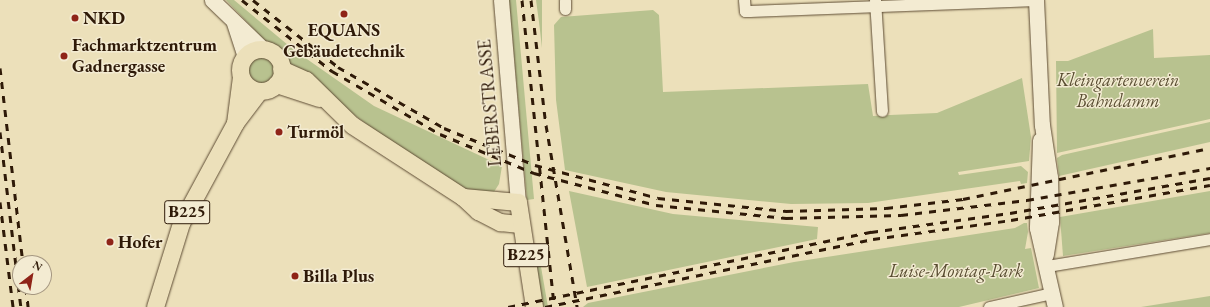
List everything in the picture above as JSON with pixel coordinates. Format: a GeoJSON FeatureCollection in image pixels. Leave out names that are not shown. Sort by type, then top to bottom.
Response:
{"type":"FeatureCollection","features":[{"type":"Feature","properties":{"kind":"main road"},"geometry":{"type":"LineString","coordinates":[[212,0],[264,50],[276,56],[279,76],[259,91],[248,87],[241,77]]}},
{"type":"Feature","properties":{"kind":"main road","name":"LEBERSTRASSE"},"geometry":{"type":"LineString","coordinates":[[500,0],[518,202]]}},
{"type":"Feature","properties":{"kind":"main road"},"geometry":{"type":"LineString","coordinates":[[1036,0],[1042,125],[1050,178],[1051,222],[1046,260],[1054,300]]}},
{"type":"Feature","properties":{"kind":"main road"},"geometry":{"type":"LineString","coordinates":[[233,21],[245,57],[264,50]]}},
{"type":"Feature","properties":{"kind":"main road","name":"B225"},"geometry":{"type":"LineString","coordinates":[[235,123],[245,57]]}},
{"type":"Feature","properties":{"kind":"main road","name":"B225"},"geometry":{"type":"LineString","coordinates":[[279,76],[306,80],[326,101],[390,153],[463,197],[492,219],[520,224]]}},
{"type":"Feature","properties":{"kind":"main road","name":"B225"},"geometry":{"type":"LineString","coordinates":[[155,307],[181,223],[235,123],[259,91]]}},
{"type":"Feature","properties":{"kind":"main road","name":"B225"},"geometry":{"type":"LineString","coordinates":[[463,197],[518,202],[520,224],[534,307]]}},
{"type":"Feature","properties":{"kind":"street"},"geometry":{"type":"LineString","coordinates":[[745,5],[1036,0]]}},
{"type":"Feature","properties":{"kind":"street"},"geometry":{"type":"LineString","coordinates":[[876,3],[882,111]]}},
{"type":"Feature","properties":{"kind":"street"},"geometry":{"type":"LineString","coordinates":[[1046,260],[1210,239]]}},
{"type":"Feature","properties":{"kind":"street"},"geometry":{"type":"LineString","coordinates":[[989,307],[1054,300]]}},
{"type":"Feature","properties":{"kind":"green space"},"geometry":{"type":"Polygon","coordinates":[[[226,0],[234,0],[294,50],[374,106],[502,166],[499,184],[492,195],[465,189],[391,143],[285,62],[226,0]]]}},
{"type":"Feature","properties":{"kind":"green space"},"geometry":{"type":"Polygon","coordinates":[[[509,0],[516,0],[534,199],[527,200],[509,0]]]}},
{"type":"Feature","properties":{"kind":"green space"},"geometry":{"type":"Polygon","coordinates":[[[536,0],[542,0],[542,48],[539,22],[536,0]]]}},
{"type":"Feature","properties":{"kind":"green space"},"geometry":{"type":"Polygon","coordinates":[[[653,10],[659,15],[663,92],[868,84],[873,116],[937,113],[1022,78],[1031,137],[1029,161],[958,172],[959,175],[1021,166],[1028,172],[1027,183],[1021,184],[1020,181],[868,203],[791,204],[666,192],[565,170],[556,100],[554,25],[561,17],[653,10]]]}},
{"type":"Feature","properties":{"kind":"green space","name":"Kleingartenverein Bahndamm"},"geometry":{"type":"Polygon","coordinates":[[[1153,29],[1154,58],[1210,55],[1210,119],[1057,153],[1056,61],[1068,61],[1153,29]]]}},
{"type":"Feature","properties":{"kind":"green space"},"geometry":{"type":"Polygon","coordinates":[[[260,56],[271,60],[275,71],[271,82],[260,86],[249,82],[245,71],[249,60],[260,56]]]}},
{"type":"Feature","properties":{"kind":"green space"},"geometry":{"type":"Polygon","coordinates":[[[1210,122],[1210,142],[1059,176],[1057,158],[1062,155],[1210,122]]]}},
{"type":"Feature","properties":{"kind":"green space"},"geometry":{"type":"Polygon","coordinates":[[[569,191],[673,214],[818,227],[817,239],[587,287],[569,191]]]}},
{"type":"Feature","properties":{"kind":"green space"},"geometry":{"type":"Polygon","coordinates":[[[1210,191],[1210,233],[1063,256],[1060,217],[1210,191]]]}},
{"type":"Feature","properties":{"kind":"green space","name":"Luise-Montag-Park"},"geometry":{"type":"Polygon","coordinates":[[[1027,223],[1028,232],[1025,249],[1031,248],[1039,288],[959,307],[583,307],[588,303],[794,262],[1015,228],[1027,223]]]}},
{"type":"Feature","properties":{"kind":"green space"},"geometry":{"type":"Polygon","coordinates":[[[534,261],[540,261],[548,307],[541,307],[534,261]]]}},
{"type":"Feature","properties":{"kind":"green space"},"geometry":{"type":"Polygon","coordinates":[[[1210,296],[1210,307],[1141,307],[1210,296]]]}},
{"type":"Feature","properties":{"kind":"railway"},"geometry":{"type":"LineString","coordinates":[[242,0],[332,71],[440,134],[534,173],[656,205],[786,218],[901,215],[1027,200],[1210,168]]}},
{"type":"Feature","properties":{"kind":"railway"},"geometry":{"type":"LineString","coordinates":[[253,0],[338,67],[444,128],[535,165],[658,198],[786,211],[886,208],[963,199],[1210,148]]}},
{"type":"Feature","properties":{"kind":"railway"},"geometry":{"type":"LineString","coordinates":[[522,0],[554,303]]}},
{"type":"Feature","properties":{"kind":"railway"},"geometry":{"type":"LineString","coordinates":[[531,0],[546,125],[577,307]]}},
{"type":"Feature","properties":{"kind":"railway"},"geometry":{"type":"LineString","coordinates":[[0,68],[22,255]]}},
{"type":"Feature","properties":{"kind":"railway"},"geometry":{"type":"LineString","coordinates":[[0,132],[21,307]]}},
{"type":"Feature","properties":{"kind":"railway"},"geometry":{"type":"LineString","coordinates":[[508,307],[871,232],[1010,213],[1210,178]]}},
{"type":"Feature","properties":{"kind":"railway"},"geometry":{"type":"LineString","coordinates":[[545,307],[873,239],[1011,220],[1210,185]]}},
{"type":"Feature","properties":{"kind":"railway"},"geometry":{"type":"LineString","coordinates":[[0,202],[13,307]]}},
{"type":"Feature","properties":{"kind":"railway"},"geometry":{"type":"LineString","coordinates":[[27,295],[28,307]]}},
{"type":"Feature","properties":{"kind":"place","name":"EQUANS Gebäudetechnik"},"geometry":{"type":"Point","coordinates":[344,14]}},
{"type":"Feature","properties":{"kind":"place","name":"NKD"},"geometry":{"type":"Point","coordinates":[75,18]}},
{"type":"Feature","properties":{"kind":"place","name":"Fachmarktzentrum Gadnergasse"},"geometry":{"type":"Point","coordinates":[64,56]}},
{"type":"Feature","properties":{"kind":"place","name":"Turmöl"},"geometry":{"type":"Point","coordinates":[279,132]}},
{"type":"Feature","properties":{"kind":"place","name":"Hofer"},"geometry":{"type":"Point","coordinates":[110,242]}},
{"type":"Feature","properties":{"kind":"place","name":"Billa Plus"},"geometry":{"type":"Point","coordinates":[295,276]}}]}
